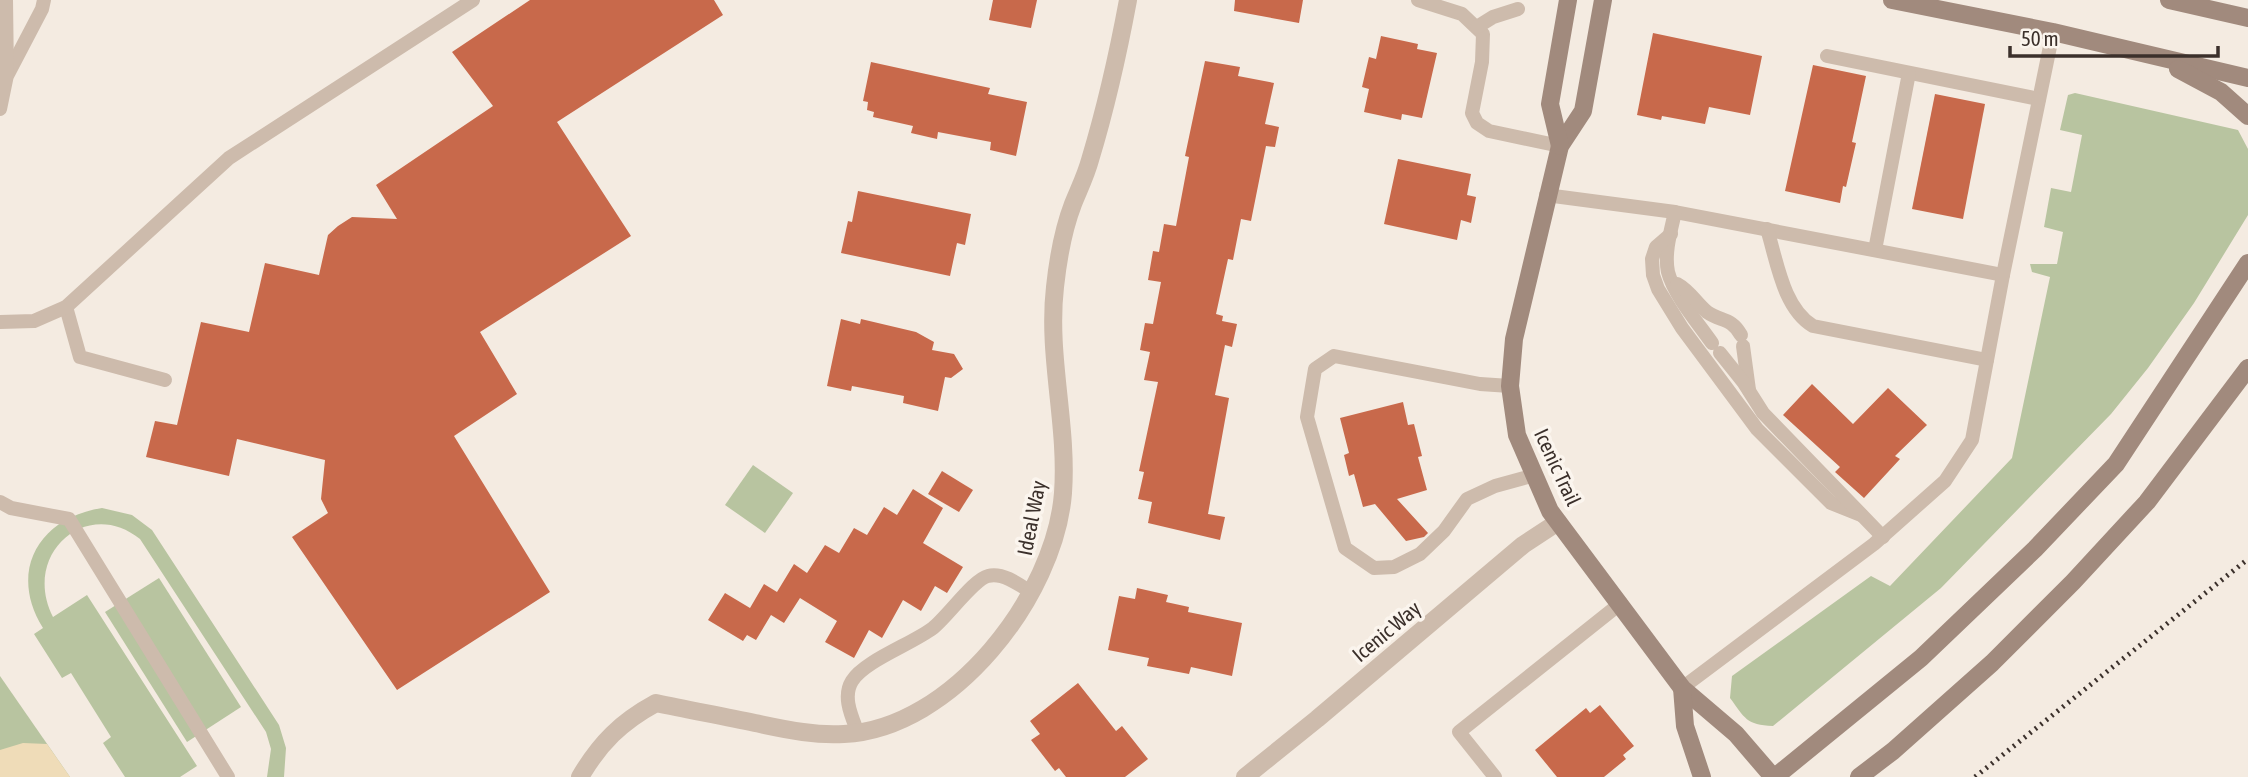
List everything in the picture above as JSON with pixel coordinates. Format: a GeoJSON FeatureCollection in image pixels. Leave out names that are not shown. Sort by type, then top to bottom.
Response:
{"type":"FeatureCollection","features":[{"type":"Feature","properties":{"kind":"main road","name":"Icenic Trail"},"geometry":{"type":"LineString","coordinates":[[1560,146],[1550,104],[1568,0]]}},
{"type":"Feature","properties":{"kind":"main road","name":"Icenic Trail"},"geometry":{"type":"LineString","coordinates":[[1604,0],[1583,111],[1560,146],[1546,195],[1514,339],[1510,386],[1517,436],[1550,511],[1682,688],[1736,734],[1774,777]]}},
{"type":"Feature","properties":{"kind":"main road"},"geometry":{"type":"LineString","coordinates":[[1892,0],[2053,32],[2248,78]]}},
{"type":"Feature","properties":{"kind":"main road"},"geometry":{"type":"LineString","coordinates":[[2169,0],[2248,18]]}},
{"type":"Feature","properties":{"kind":"main road"},"geometry":{"type":"LineString","coordinates":[[2153,56],[2221,92],[2248,116]]}},
{"type":"Feature","properties":{"kind":"main road"},"geometry":{"type":"LineString","coordinates":[[1774,777],[1920,658],[2035,549],[2116,464],[2248,263]]}},
{"type":"Feature","properties":{"kind":"main road"},"geometry":{"type":"LineString","coordinates":[[1859,777],[1893,751],[1992,663],[2073,582],[2147,502],[2248,368]]}},
{"type":"Feature","properties":{"kind":"main road"},"geometry":{"type":"LineString","coordinates":[[1682,688],[1685,726],[1702,777]]}},
{"type":"Feature","properties":{"kind":"street","name":"Ideal Way"},"geometry":{"type":"LineString","coordinates":[[580,777],[596,751],[630,718],[656,703],[800,732],[823,734],[877,730],[902,720],[946,693],[1012,625],[1032,593],[1053,545],[1063,494],[1063,452],[1053,313],[1058,261],[1105,107],[1128,0]]}},
{"type":"Feature","properties":{"kind":"street","name":"Icenic Way"},"geometry":{"type":"LineString","coordinates":[[1245,777],[1523,545],[1558,522]]}},
{"type":"Feature","properties":{"kind":"lane"},"geometry":{"type":"LineString","coordinates":[[0,109],[7,75],[6,0]]}},
{"type":"Feature","properties":{"kind":"lane"},"geometry":{"type":"LineString","coordinates":[[7,75],[42,9],[44,0]]}},
{"type":"Feature","properties":{"kind":"lane"},"geometry":{"type":"LineString","coordinates":[[0,321],[34,321],[66,307],[229,158],[473,0]]}},
{"type":"Feature","properties":{"kind":"lane"},"geometry":{"type":"LineString","coordinates":[[1418,0],[1462,14],[1483,34],[1482,62],[1472,113],[1477,123],[1489,131],[1560,146]]}},
{"type":"Feature","properties":{"kind":"lane"},"geometry":{"type":"LineString","coordinates":[[1476,27],[1493,17],[1518,9]]}},
{"type":"Feature","properties":{"kind":"lane"},"geometry":{"type":"LineString","coordinates":[[1682,688],[1882,537],[1945,481],[1972,440],[2053,32]]}},
{"type":"Feature","properties":{"kind":"lane"},"geometry":{"type":"LineString","coordinates":[[1827,56],[2039,99]]}},
{"type":"Feature","properties":{"kind":"lane"},"geometry":{"type":"LineString","coordinates":[[1875,250],[1909,73]]}},
{"type":"Feature","properties":{"kind":"lane"},"geometry":{"type":"LineString","coordinates":[[1546,195],[1675,212],[2003,275]]}},
{"type":"Feature","properties":{"kind":"lane"},"geometry":{"type":"LineString","coordinates":[[1675,212],[1667,253],[1668,272],[1672,282],[1763,413],[1882,537]]}},
{"type":"Feature","properties":{"kind":"lane"},"geometry":{"type":"LineString","coordinates":[[1767,229],[1784,286],[1796,310],[1813,326],[1987,360]]}},
{"type":"Feature","properties":{"kind":"lane"},"geometry":{"type":"LineString","coordinates":[[1671,234],[1656,247],[1652,259],[1653,275],[1658,289],[1690,340],[1757,429],[1832,503],[1861,515]]}},
{"type":"Feature","properties":{"kind":"lane"},"geometry":{"type":"LineString","coordinates":[[1672,282],[1687,290],[1711,314],[1734,325],[1742,341],[1749,393]]}},
{"type":"Feature","properties":{"kind":"lane"},"geometry":{"type":"LineString","coordinates":[[66,307],[80,357],[165,380]]}},
{"type":"Feature","properties":{"kind":"lane"},"geometry":{"type":"LineString","coordinates":[[1510,386],[1479,384],[1334,356],[1314,369],[1307,417],[1345,548],[1374,568],[1394,567],[1420,554],[1444,531],[1466,499],[1498,485],[1535,475]]}},
{"type":"Feature","properties":{"kind":"lane"},"geometry":{"type":"LineString","coordinates":[[0,502],[11,508],[69,519],[228,777]]}},
{"type":"Feature","properties":{"kind":"lane"},"geometry":{"type":"LineString","coordinates":[[858,733],[850,712],[848,693],[862,669],[932,629],[979,579],[991,575],[1008,578],[1032,593]]}},
{"type":"Feature","properties":{"kind":"lane"},"geometry":{"type":"LineString","coordinates":[[1495,777],[1459,732],[1621,603]]}},
{"type":"Feature","properties":{"kind":"green space"},"geometry":{"type":"Polygon","coordinates":[[[2075,93],[2238,130],[2248,149],[2248,215],[2194,303],[2111,414],[1941,588],[1773,726],[1751,722],[1730,698],[1732,676],[1871,576],[1890,586],[2012,458],[2050,277],[2032,272],[2030,264],[2057,264],[2063,232],[2044,227],[2051,188],[2071,192],[2082,135],[2060,130],[2068,95],[2075,93]]]}},
{"type":"Feature","properties":{"kind":"green space"},"geometry":{"type":"Polygon","coordinates":[[[753,465],[793,493],[765,533],[725,505],[753,465]]]}},
{"type":"Feature","properties":{"kind":"green space"},"geometry":{"type":"Polygon","coordinates":[[[102,508],[132,515],[152,530],[279,725],[286,748],[284,777],[267,777],[271,749],[266,732],[140,539],[120,527],[100,524],[81,528],[65,538],[52,553],[46,572],[45,594],[53,617],[87,595],[197,766],[180,777],[125,777],[103,743],[111,737],[71,673],[62,678],[34,634],[43,628],[33,607],[28,587],[29,568],[35,551],[46,536],[61,523],[102,508]]]}},
{"type":"Feature","properties":{"kind":"green space"},"geometry":{"type":"Polygon","coordinates":[[[159,578],[241,707],[187,742],[105,612],[159,578]]]}},
{"type":"Feature","properties":{"kind":"green space"},"geometry":{"type":"Polygon","coordinates":[[[0,676],[70,777],[0,777],[0,676]]]}},
{"type":"Feature","properties":{"kind":"sand"},"geometry":{"type":"Polygon","coordinates":[[[23,743],[47,744],[70,777],[0,777],[0,750],[23,743]]]}},
{"type":"Feature","properties":{"kind":"building"},"geometry":{"type":"Polygon","coordinates":[[[530,0],[714,0],[723,15],[557,122],[631,236],[480,332],[517,394],[454,436],[550,592],[397,690],[292,537],[328,513],[321,499],[325,460],[237,439],[229,476],[146,457],[155,421],[177,425],[201,322],[249,332],[265,263],[319,275],[328,235],[338,226],[352,217],[397,219],[376,185],[493,106],[452,52],[530,0]]]}},
{"type":"Feature","properties":{"kind":"building"},"geometry":{"type":"Polygon","coordinates":[[[993,0],[1037,0],[1031,28],[989,20],[993,0]]]}},
{"type":"Feature","properties":{"kind":"building"},"geometry":{"type":"Polygon","coordinates":[[[1235,0],[1303,0],[1299,23],[1234,11],[1235,0]]]}},
{"type":"Feature","properties":{"kind":"building"},"geometry":{"type":"Polygon","coordinates":[[[1653,33],[1762,56],[1750,115],[1709,107],[1705,124],[1662,116],[1661,120],[1637,115],[1653,33]]]}},
{"type":"Feature","properties":{"kind":"building"},"geometry":{"type":"Polygon","coordinates":[[[1381,36],[1418,44],[1417,49],[1437,53],[1422,118],[1402,114],[1401,120],[1364,112],[1369,89],[1362,87],[1369,57],[1376,59],[1381,36]]]}},
{"type":"Feature","properties":{"kind":"building"},"geometry":{"type":"Polygon","coordinates":[[[1205,61],[1240,67],[1238,76],[1274,83],[1265,124],[1279,127],[1275,147],[1266,146],[1251,221],[1241,219],[1233,260],[1228,259],[1216,314],[1223,316],[1222,321],[1237,324],[1232,347],[1225,345],[1215,395],[1229,398],[1208,514],[1225,517],[1220,540],[1148,523],[1152,502],[1138,499],[1144,472],[1139,471],[1158,382],[1144,380],[1150,352],[1140,350],[1145,323],[1153,324],[1161,282],[1148,280],[1153,251],[1159,252],[1164,224],[1176,226],[1189,157],[1185,156],[1205,61]]]}},
{"type":"Feature","properties":{"kind":"building"},"geometry":{"type":"Polygon","coordinates":[[[871,62],[990,88],[988,94],[1027,102],[1016,156],[990,150],[991,142],[938,132],[937,139],[911,133],[913,126],[873,117],[874,112],[867,110],[868,102],[863,101],[871,62]]]}},
{"type":"Feature","properties":{"kind":"building"},"geometry":{"type":"Polygon","coordinates":[[[1813,65],[1866,76],[1852,142],[1856,143],[1840,203],[1785,191],[1813,65]]]}},
{"type":"Feature","properties":{"kind":"building"},"geometry":{"type":"Polygon","coordinates":[[[1935,94],[1985,104],[1963,219],[1912,209],[1935,94]]]}},
{"type":"Feature","properties":{"kind":"building"},"geometry":{"type":"Polygon","coordinates":[[[1398,159],[1471,174],[1467,195],[1476,197],[1471,223],[1461,220],[1457,240],[1384,224],[1398,159]]]}},
{"type":"Feature","properties":{"kind":"building"},"geometry":{"type":"Polygon","coordinates":[[[858,191],[971,214],[965,245],[957,243],[950,276],[841,253],[848,221],[852,222],[858,191]]]}},
{"type":"Feature","properties":{"kind":"building"},"geometry":{"type":"Polygon","coordinates":[[[841,319],[860,324],[861,319],[916,332],[934,342],[932,350],[954,354],[963,369],[951,378],[945,377],[938,411],[903,403],[904,396],[852,386],[851,391],[827,386],[841,319]]]}},
{"type":"Feature","properties":{"kind":"building"},"geometry":{"type":"Polygon","coordinates":[[[1812,384],[1853,424],[1888,388],[1927,425],[1895,456],[1900,459],[1864,498],[1835,472],[1840,467],[1783,415],[1812,384]]]}},
{"type":"Feature","properties":{"kind":"building"},"geometry":{"type":"Polygon","coordinates":[[[1403,402],[1408,425],[1414,424],[1422,456],[1418,457],[1427,490],[1397,499],[1428,533],[1424,537],[1406,541],[1375,504],[1363,507],[1354,474],[1349,476],[1344,455],[1349,453],[1340,418],[1403,402]]]}},
{"type":"Feature","properties":{"kind":"building"},"geometry":{"type":"Polygon","coordinates":[[[942,471],[973,490],[959,512],[928,494],[942,471]]]}},
{"type":"Feature","properties":{"kind":"building"},"geometry":{"type":"Polygon","coordinates":[[[913,489],[943,508],[923,543],[963,567],[947,593],[935,586],[921,611],[903,600],[882,638],[869,630],[854,658],[825,642],[837,621],[800,598],[784,623],[771,615],[756,640],[747,635],[743,641],[708,620],[725,593],[750,608],[764,584],[777,592],[794,564],[807,573],[825,545],[839,553],[854,528],[867,535],[884,507],[897,515],[913,489]]]}},
{"type":"Feature","properties":{"kind":"building"},"geometry":{"type":"Polygon","coordinates":[[[1137,588],[1168,595],[1166,602],[1189,607],[1188,612],[1242,623],[1232,676],[1191,667],[1189,674],[1147,666],[1149,658],[1108,650],[1119,596],[1135,599],[1137,588]]]}},
{"type":"Feature","properties":{"kind":"building"},"geometry":{"type":"Polygon","coordinates":[[[1078,683],[1116,731],[1122,726],[1148,759],[1125,777],[1066,777],[1059,768],[1055,771],[1031,740],[1040,734],[1030,721],[1078,683]]]}},
{"type":"Feature","properties":{"kind":"building"},"geometry":{"type":"Polygon","coordinates":[[[1600,705],[1634,746],[1623,755],[1626,759],[1604,777],[1557,777],[1535,750],[1586,708],[1590,713],[1600,705]]]}},
{"type":"Feature","properties":{"kind":"railway"},"geometry":{"type":"LineString","coordinates":[[1975,777],[2248,559]]}}]}
